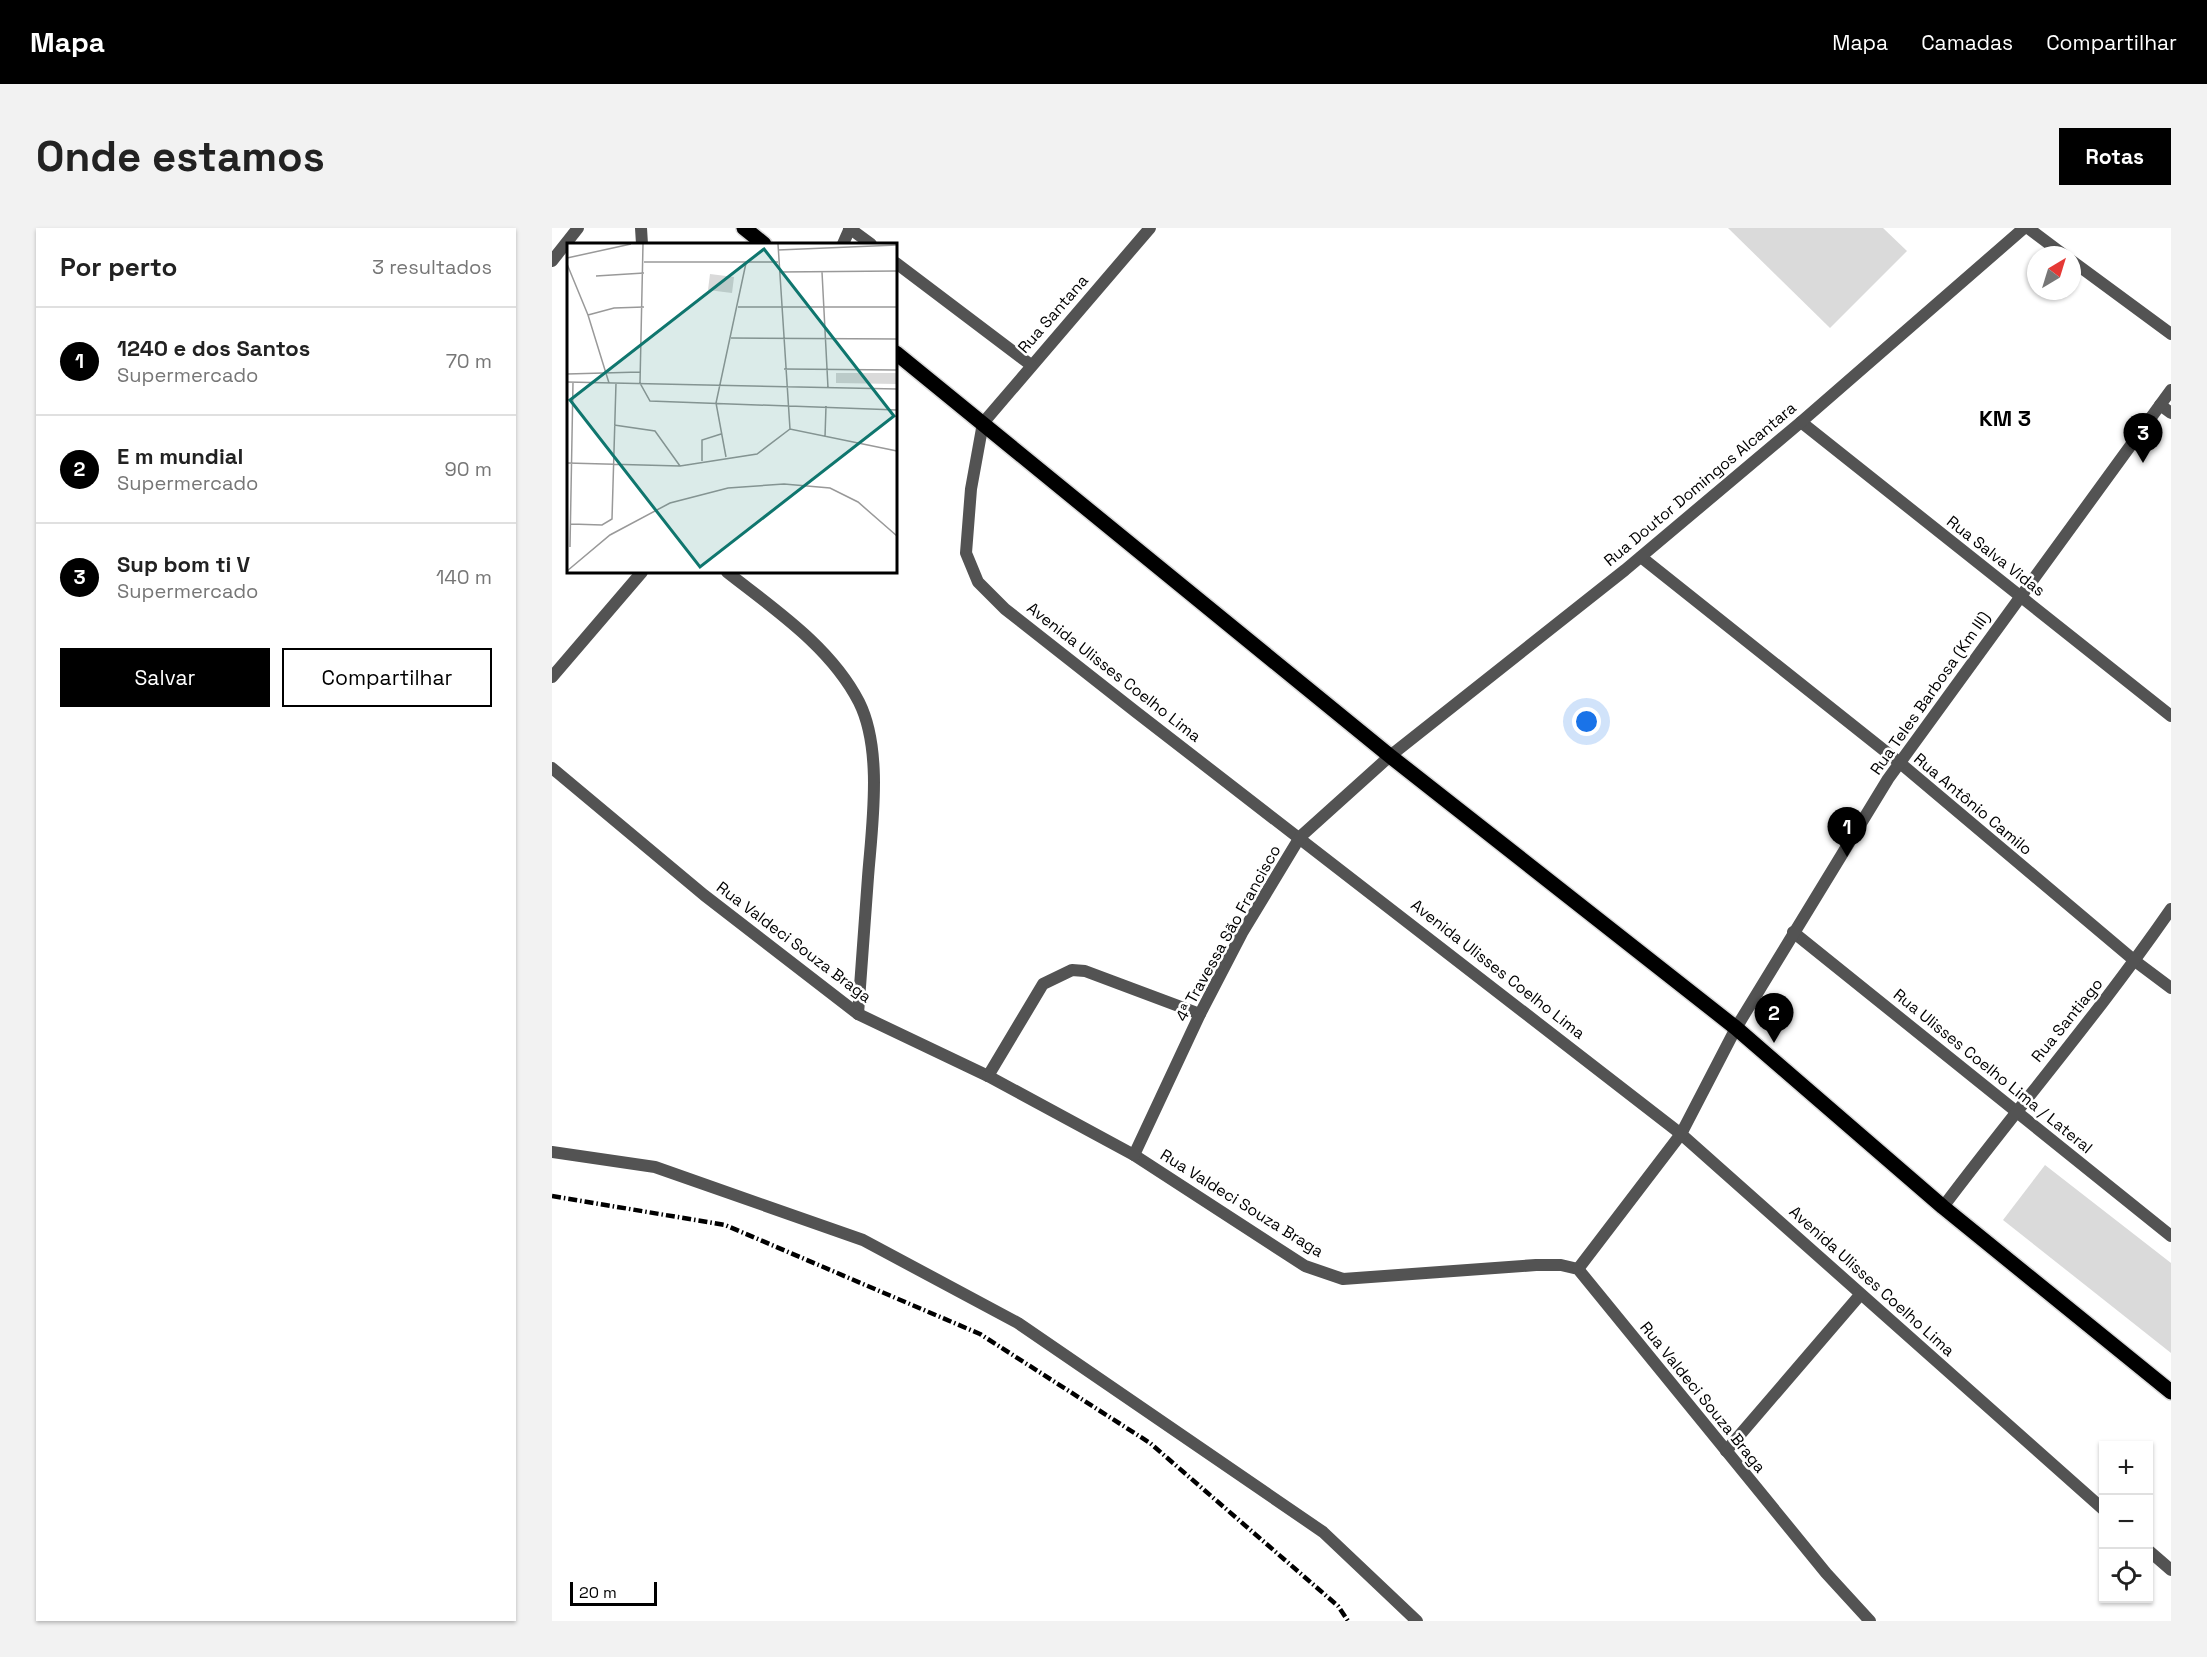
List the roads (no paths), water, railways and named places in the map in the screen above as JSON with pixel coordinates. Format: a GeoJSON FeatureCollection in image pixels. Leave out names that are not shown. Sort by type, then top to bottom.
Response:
{"type":"FeatureCollection","features":[{"type":"Feature","properties":{"kind":"main road"},"geometry":{"type":"LineString","coordinates":[[744,228],[763,243]]}},
{"type":"Feature","properties":{"kind":"main road"},"geometry":{"type":"LineString","coordinates":[[897,354],[1390,756],[1736,1028],[1943,1207],[2171,1392]]}},
{"type":"Feature","properties":{"kind":"street"},"geometry":{"type":"LineString","coordinates":[[552,261],[578,228]]}},
{"type":"Feature","properties":{"kind":"street"},"geometry":{"type":"LineString","coordinates":[[641,228],[642,243]]}},
{"type":"Feature","properties":{"kind":"street"},"geometry":{"type":"LineString","coordinates":[[843,243],[850,228],[870,243]]}},
{"type":"Feature","properties":{"kind":"street","name":"Rua Santana"},"geometry":{"type":"LineString","coordinates":[[983,423],[1150,228]]}},
{"type":"Feature","properties":{"kind":"street"},"geometry":{"type":"LineString","coordinates":[[2026,228],[2051,246]]}},
{"type":"Feature","properties":{"kind":"street","name":"Rua Doutor Domingos Alcantara"},"geometry":{"type":"LineString","coordinates":[[1390,756],[1641,557],[2026,228]]}},
{"type":"Feature","properties":{"kind":"street"},"geometry":{"type":"LineString","coordinates":[[897,264],[1031,365]]}},
{"type":"Feature","properties":{"kind":"street"},"geometry":{"type":"LineString","coordinates":[[2081,268],[2171,334]]}},
{"type":"Feature","properties":{"kind":"street","name":"Rua Teles Barbosa (Km III)"},"geometry":{"type":"LineString","coordinates":[[1578,1269],[1681,1134],[1736,1028],[1899,763],[2171,390]]}},
{"type":"Feature","properties":{"kind":"street"},"geometry":{"type":"LineString","coordinates":[[2160,405],[2171,413]]}},
{"type":"Feature","properties":{"kind":"street","name":"Rua Salva Vidas"},"geometry":{"type":"LineString","coordinates":[[1801,422],[2171,716]]}},
{"type":"Feature","properties":{"kind":"street","name":"Avenida Ulisses Coelho Lima"},"geometry":{"type":"LineString","coordinates":[[983,423],[972,489],[966,553],[978,582],[1005,609],[1681,1134],[2099,1506]]}},
{"type":"Feature","properties":{"kind":"street","name":"Rua Antônio Camilo"},"geometry":{"type":"LineString","coordinates":[[1641,557],[1899,763],[2135,961],[2171,988]]}},
{"type":"Feature","properties":{"kind":"street"},"geometry":{"type":"LineString","coordinates":[[552,676],[641,573]]}},
{"type":"Feature","properties":{"kind":"street"},"geometry":{"type":"LineString","coordinates":[[728,573],[800,630],[840,673],[858,701],[869,730],[873,802],[858,1014]]}},
{"type":"Feature","properties":{"kind":"street","name":"4ª Travessa São Francisco"},"geometry":{"type":"LineString","coordinates":[[1134,1155],[1200,1014],[1242,933],[1300,837],[1390,756]]}},
{"type":"Feature","properties":{"kind":"street","name":"Rua Valdeci Souza Braga"},"geometry":{"type":"LineString","coordinates":[[552,768],[704,895],[858,1014],[988,1076],[1134,1155],[1305,1266],[1343,1279],[1536,1265],[1561,1265],[1578,1269],[1826,1573],[1870,1621]]}},
{"type":"Feature","properties":{"kind":"street","name":"Rua Santiago"},"geometry":{"type":"LineString","coordinates":[[1943,1207],[2016,1110],[2135,961],[2171,909]]}},
{"type":"Feature","properties":{"kind":"street","name":"Rua Ulisses Coelho Lima / Lateral"},"geometry":{"type":"LineString","coordinates":[[1793,932],[2171,1236]]}},
{"type":"Feature","properties":{"kind":"street"},"geometry":{"type":"LineString","coordinates":[[988,1076],[1043,984],[1072,970],[1085,971],[1200,1014]]}},
{"type":"Feature","properties":{"kind":"street"},"geometry":{"type":"LineString","coordinates":[[552,1152],[656,1167],[863,1240],[1018,1323],[1323,1532],[1417,1621]]}},
{"type":"Feature","properties":{"kind":"street"},"geometry":{"type":"LineString","coordinates":[[1726,1451],[1860,1295]]}},
{"type":"Feature","properties":{"kind":"street"},"geometry":{"type":"LineString","coordinates":[[2153,1554],[2171,1570]]}},
{"type":"Feature","properties":{"kind":"railway"},"geometry":{"type":"LineString","coordinates":[[552,1196],[725,1225],[980,1334],[1150,1443],[1338,1606],[1348,1621]]}},
{"type":"Feature","properties":{"kind":"place","name":"Sup bom ti V"},"geometry":{"type":"Point","coordinates":[2143,463]}},
{"type":"Feature","properties":{"kind":"place","name":"1240 e dos Santos"},"geometry":{"type":"Point","coordinates":[1847,857]}},
{"type":"Feature","properties":{"kind":"place","name":"E m mundial"},"geometry":{"type":"Point","coordinates":[1774,1043]}},
{"type":"Feature","properties":{"kind":"district","name":"KM 3"},"geometry":{"type":"Point","coordinates":[2005,418]}}]}
